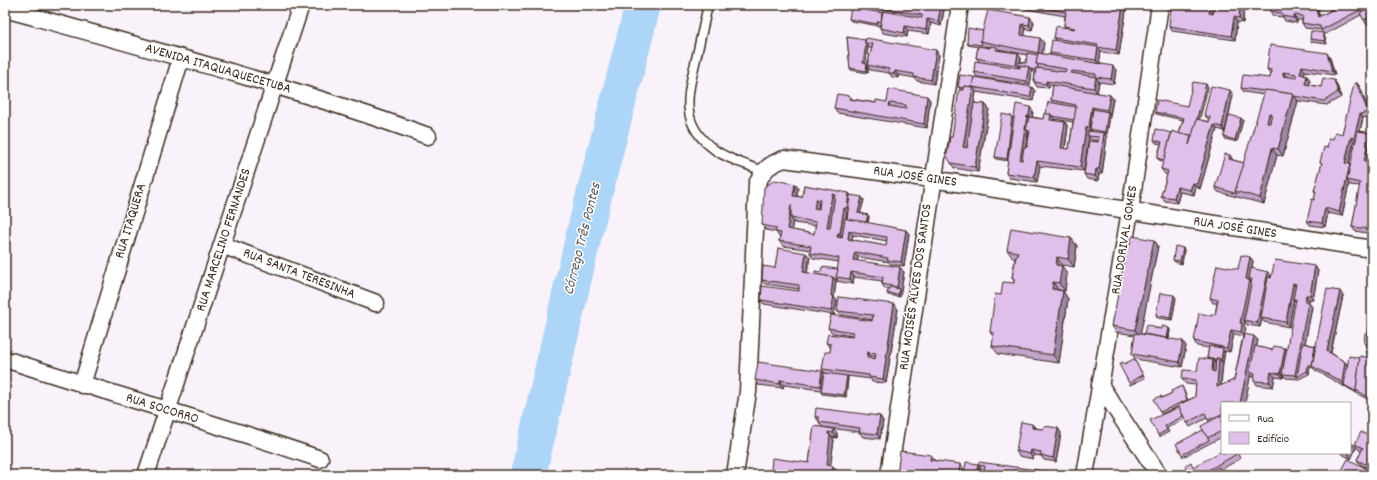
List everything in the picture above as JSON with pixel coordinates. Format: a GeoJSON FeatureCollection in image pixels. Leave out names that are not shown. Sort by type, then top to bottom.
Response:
{"type":"FeatureCollection","features":[{"type":"Feature","properties":{"kind":"street","name":"RUA MARCELINO FERNANDES"},"geometry":{"type":"LineString","coordinates":[[146,475],[301,5]]}},
{"type":"Feature","properties":{"kind":"street","name":"RUA MOISÉS ALVES DOS SANTOS"},"geometry":{"type":"LineString","coordinates":[[889,475],[932,179],[960,5]]}},
{"type":"Feature","properties":{"kind":"street","name":"RUA DORIVAL GOMES"},"geometry":{"type":"LineString","coordinates":[[1085,475],[1130,211],[1160,5]]}},
{"type":"Feature","properties":{"kind":"street","name":"AVENIDA ITAQUAQUECETUBA"},"geometry":{"type":"LineString","coordinates":[[5,9],[275,85],[365,113],[428,136]]}},
{"type":"Feature","properties":{"kind":"street","name":"RUA ITAQUERA"},"geometry":{"type":"LineString","coordinates":[[82,384],[181,58]]}},
{"type":"Feature","properties":{"kind":"street","name":"RUA JOSÉ GINES"},"geometry":{"type":"LineString","coordinates":[[763,171],[772,163],[784,159],[932,179],[1372,249]]}},
{"type":"Feature","properties":{"kind":"street"},"geometry":{"type":"LineString","coordinates":[[735,475],[748,392],[757,184],[763,171]]}},
{"type":"Feature","properties":{"kind":"street","name":"RUA SANTA TERESINHA"},"geometry":{"type":"LineString","coordinates":[[222,245],[376,303]]}},
{"type":"Feature","properties":{"kind":"street","name":"RUA SOCORRO"},"geometry":{"type":"LineString","coordinates":[[5,359],[168,411],[260,438],[320,459]]}},
{"type":"Feature","properties":{"kind":"street"},"geometry":{"type":"LineString","coordinates":[[1100,386],[1159,475]]}},
{"type":"Feature","properties":{"kind":"lane"},"geometry":{"type":"LineString","coordinates":[[708,5],[687,96],[689,116],[696,131],[705,142],[717,151],[763,171]]}},
{"type":"Feature","properties":{"kind":"building"},"geometry":{"type":"Polygon","coordinates":[[[869,5],[925,5],[933,7],[933,5],[941,5],[938,21],[927,19],[926,30],[905,26],[904,33],[880,28],[883,11],[922,18],[922,15],[881,8],[880,10],[868,8],[869,5]]]}},
{"type":"Feature","properties":{"kind":"building"},"geometry":{"type":"Polygon","coordinates":[[[1023,5],[1123,5],[1116,50],[1097,47],[1098,45],[1054,38],[1056,26],[1075,28],[1064,26],[1066,12],[1023,5]]]}},
{"type":"Feature","properties":{"kind":"building"},"geometry":{"type":"Polygon","coordinates":[[[1188,5],[1210,5],[1209,13],[1213,14],[1215,5],[1240,5],[1239,18],[1234,17],[1231,36],[1169,26],[1171,8],[1187,10],[1188,5]]]}},
{"type":"Feature","properties":{"kind":"building"},"geometry":{"type":"Polygon","coordinates":[[[1242,5],[1256,5],[1256,7],[1242,5]]]}},
{"type":"Feature","properties":{"kind":"building"},"geometry":{"type":"Polygon","coordinates":[[[1271,5],[1315,6],[1318,17],[1342,5],[1357,5],[1360,10],[1321,30],[1320,26],[1302,23],[1303,16],[1294,15],[1294,18],[1282,16],[1282,13],[1270,11],[1271,5]]]}},
{"type":"Feature","properties":{"kind":"building"},"geometry":{"type":"Polygon","coordinates":[[[1328,5],[1337,5],[1330,8],[1328,5]]]}},
{"type":"Feature","properties":{"kind":"building"},"geometry":{"type":"Polygon","coordinates":[[[1367,5],[1372,5],[1372,16],[1364,20],[1360,13],[1368,8],[1367,5]]]}},
{"type":"Feature","properties":{"kind":"building"},"geometry":{"type":"Polygon","coordinates":[[[851,7],[882,13],[881,22],[878,21],[877,24],[849,19],[851,7]]]}},
{"type":"Feature","properties":{"kind":"building"},"geometry":{"type":"Polygon","coordinates":[[[988,10],[1030,17],[1029,25],[1022,24],[1021,35],[1040,38],[1038,53],[980,41],[988,10]]]}},
{"type":"Feature","properties":{"kind":"building"},"geometry":{"type":"Polygon","coordinates":[[[968,28],[983,31],[980,41],[982,45],[967,43],[968,28]]]}},
{"type":"Feature","properties":{"kind":"building"},"geometry":{"type":"Polygon","coordinates":[[[1311,31],[1323,33],[1325,41],[1310,39],[1311,31]]]}},
{"type":"Feature","properties":{"kind":"building"},"geometry":{"type":"Polygon","coordinates":[[[847,37],[865,40],[866,45],[863,63],[867,64],[866,71],[850,68],[847,37]]]}},
{"type":"Feature","properties":{"kind":"building"},"geometry":{"type":"Polygon","coordinates":[[[866,38],[936,50],[931,80],[914,77],[914,74],[895,71],[894,74],[889,73],[889,69],[867,65],[873,44],[865,43],[866,38]]]}},
{"type":"Feature","properties":{"kind":"building"},"geometry":{"type":"Polygon","coordinates":[[[1052,40],[1098,47],[1096,60],[1050,53],[1052,40]]]}},
{"type":"Feature","properties":{"kind":"building"},"geometry":{"type":"Polygon","coordinates":[[[1270,45],[1327,53],[1332,71],[1302,66],[1300,74],[1307,76],[1305,84],[1321,87],[1323,78],[1334,80],[1338,92],[1324,101],[1294,96],[1293,94],[1241,88],[1243,75],[1270,78],[1271,70],[1267,69],[1270,45]],[[1283,72],[1283,76],[1296,78],[1296,74],[1283,72]]]}},
{"type":"Feature","properties":{"kind":"building"},"geometry":{"type":"Polygon","coordinates":[[[978,46],[990,48],[990,46],[997,47],[996,50],[1018,53],[1016,65],[976,58],[978,46]]]}},
{"type":"Feature","properties":{"kind":"building"},"geometry":{"type":"Polygon","coordinates":[[[1027,53],[1038,55],[1036,64],[1038,68],[1036,68],[1036,70],[1020,65],[1020,67],[1018,67],[1019,62],[1026,63],[1027,53]]]}},
{"type":"Feature","properties":{"kind":"building"},"geometry":{"type":"Polygon","coordinates":[[[1038,53],[1113,66],[1111,79],[1096,77],[1094,88],[1046,81],[1046,84],[1034,82],[1036,68],[1065,72],[1066,69],[1036,64],[1038,53]],[[1072,71],[1071,73],[1096,77],[1096,74],[1072,71]]]}},
{"type":"Feature","properties":{"kind":"building"},"geometry":{"type":"Polygon","coordinates":[[[975,61],[1020,68],[1020,65],[1029,67],[1026,81],[974,72],[975,61]]]}},
{"type":"Feature","properties":{"kind":"building"},"geometry":{"type":"Polygon","coordinates":[[[960,75],[974,77],[972,87],[958,87],[960,75]]]}},
{"type":"Feature","properties":{"kind":"building"},"geometry":{"type":"Polygon","coordinates":[[[974,77],[1032,87],[1030,97],[973,87],[963,147],[967,148],[974,103],[985,104],[975,167],[951,163],[945,153],[947,154],[950,137],[952,137],[959,90],[963,90],[964,86],[972,87],[974,77]]]}},
{"type":"Feature","properties":{"kind":"building"},"geometry":{"type":"Polygon","coordinates":[[[1193,82],[1206,84],[1192,137],[1191,135],[1179,134],[1184,118],[1155,112],[1157,100],[1187,106],[1193,82]]]}},
{"type":"Feature","properties":{"kind":"building"},"geometry":{"type":"Polygon","coordinates":[[[1356,82],[1368,112],[1360,114],[1354,138],[1351,137],[1345,163],[1350,164],[1339,212],[1325,208],[1322,223],[1307,221],[1312,199],[1314,200],[1316,191],[1314,191],[1322,163],[1320,162],[1324,147],[1327,148],[1329,138],[1333,139],[1335,132],[1342,134],[1354,84],[1356,82]]]}},
{"type":"Feature","properties":{"kind":"building"},"geometry":{"type":"Polygon","coordinates":[[[1053,85],[1110,95],[1107,110],[1092,107],[1089,127],[1086,127],[1080,167],[1037,161],[1034,177],[1006,173],[1016,104],[1030,107],[1029,116],[1027,116],[1020,160],[1022,160],[1024,147],[1027,147],[1030,131],[1026,130],[1029,117],[1043,119],[1044,113],[1051,114],[1050,120],[1065,122],[1061,148],[1069,149],[1076,105],[1051,100],[1053,85]]]}},
{"type":"Feature","properties":{"kind":"building"},"geometry":{"type":"Polygon","coordinates":[[[1211,86],[1230,90],[1222,127],[1214,125],[1197,184],[1193,183],[1190,190],[1177,187],[1174,198],[1161,196],[1168,171],[1161,169],[1172,131],[1184,135],[1191,135],[1189,145],[1197,119],[1209,122],[1210,117],[1204,115],[1211,86]]]}},
{"type":"Feature","properties":{"kind":"building"},"geometry":{"type":"Polygon","coordinates":[[[889,89],[927,96],[924,124],[834,108],[837,94],[850,96],[849,99],[876,103],[876,100],[887,102],[889,89]],[[890,103],[889,106],[906,109],[906,105],[890,103]]]}},
{"type":"Feature","properties":{"kind":"building"},"geometry":{"type":"Polygon","coordinates":[[[1265,90],[1293,94],[1278,149],[1272,148],[1260,198],[1235,191],[1265,90]],[[1269,113],[1267,123],[1270,123],[1272,114],[1269,113]]]}},
{"type":"Feature","properties":{"kind":"building"},"geometry":{"type":"Polygon","coordinates":[[[1048,102],[1076,107],[1074,120],[1046,114],[1048,102]]]}},
{"type":"Feature","properties":{"kind":"building"},"geometry":{"type":"Polygon","coordinates":[[[1093,109],[1108,112],[1105,132],[1090,129],[1093,109]]]}},
{"type":"Feature","properties":{"kind":"building"},"geometry":{"type":"Polygon","coordinates":[[[1372,111],[1372,119],[1369,112],[1372,111]]]}},
{"type":"Feature","properties":{"kind":"building"},"geometry":{"type":"Polygon","coordinates":[[[1002,114],[1012,116],[1007,159],[995,157],[1002,114]]]}},
{"type":"Feature","properties":{"kind":"building"},"geometry":{"type":"Polygon","coordinates":[[[1229,115],[1241,118],[1235,140],[1224,137],[1229,115]]]}},
{"type":"Feature","properties":{"kind":"building"},"geometry":{"type":"Polygon","coordinates":[[[1156,129],[1171,133],[1164,160],[1157,158],[1162,142],[1154,140],[1156,129]]]}},
{"type":"Feature","properties":{"kind":"building"},"geometry":{"type":"Polygon","coordinates":[[[1088,131],[1104,133],[1099,169],[1096,169],[1095,176],[1084,174],[1089,141],[1098,142],[1099,137],[1088,136],[1088,131]]]}},
{"type":"Feature","properties":{"kind":"building"},"geometry":{"type":"Polygon","coordinates":[[[1358,131],[1370,133],[1364,161],[1372,162],[1371,229],[1352,227],[1360,183],[1347,180],[1358,131]]]}},
{"type":"Feature","properties":{"kind":"building"},"geometry":{"type":"Polygon","coordinates":[[[1372,131],[1372,146],[1369,145],[1372,131]]]}},
{"type":"Feature","properties":{"kind":"building"},"geometry":{"type":"Polygon","coordinates":[[[1225,154],[1230,155],[1229,159],[1244,163],[1235,191],[1237,194],[1215,187],[1225,154]]]}},
{"type":"Feature","properties":{"kind":"building"},"geometry":{"type":"Polygon","coordinates":[[[775,180],[795,184],[793,196],[802,197],[804,185],[849,193],[847,208],[844,208],[840,233],[838,233],[837,237],[842,238],[845,218],[906,230],[901,262],[855,252],[853,260],[900,267],[897,287],[882,284],[883,277],[851,272],[850,279],[836,277],[839,258],[810,253],[811,246],[779,241],[781,233],[776,232],[776,228],[762,225],[764,187],[775,180]],[[832,194],[827,228],[830,228],[835,195],[832,194]],[[816,199],[814,208],[819,209],[820,200],[816,199]],[[791,205],[787,229],[814,234],[816,222],[791,218],[791,205]],[[849,231],[848,239],[886,246],[887,237],[849,231]]]}},
{"type":"Feature","properties":{"kind":"building"},"geometry":{"type":"Polygon","coordinates":[[[850,195],[862,197],[858,213],[868,215],[866,222],[847,219],[850,195]]]}},
{"type":"Feature","properties":{"kind":"building"},"geometry":{"type":"Polygon","coordinates":[[[1011,228],[1071,238],[1068,259],[1057,257],[1056,265],[1062,266],[1059,283],[1053,282],[1052,289],[1063,291],[1053,355],[992,346],[994,333],[990,332],[995,294],[1001,295],[1003,282],[1014,283],[1014,278],[1012,278],[1018,252],[1007,250],[1011,228]]]}},
{"type":"Feature","properties":{"kind":"building"},"geometry":{"type":"Polygon","coordinates":[[[1132,236],[1154,240],[1135,330],[1112,326],[1127,245],[1130,245],[1132,236]]]}},
{"type":"Feature","properties":{"kind":"building"},"geometry":{"type":"Polygon","coordinates":[[[1175,246],[1183,248],[1180,261],[1173,260],[1175,246]]]}},
{"type":"Feature","properties":{"kind":"building"},"geometry":{"type":"Polygon","coordinates":[[[778,248],[806,253],[803,272],[833,277],[831,296],[834,296],[831,311],[761,300],[762,286],[799,291],[799,285],[762,280],[763,266],[775,268],[778,248]]]}},
{"type":"Feature","properties":{"kind":"building"},"geometry":{"type":"Polygon","coordinates":[[[1241,255],[1250,257],[1246,279],[1249,280],[1240,323],[1242,323],[1241,332],[1231,330],[1227,348],[1194,341],[1199,313],[1212,316],[1213,314],[1215,315],[1218,300],[1210,298],[1217,265],[1238,269],[1241,255]]]}},
{"type":"Feature","properties":{"kind":"building"},"geometry":{"type":"Polygon","coordinates":[[[1275,260],[1315,266],[1310,295],[1306,295],[1305,302],[1308,302],[1295,375],[1282,374],[1296,299],[1293,299],[1296,284],[1293,283],[1286,322],[1261,318],[1268,277],[1271,278],[1275,260]]]}},
{"type":"Feature","properties":{"kind":"building"},"geometry":{"type":"Polygon","coordinates":[[[822,267],[838,269],[836,277],[838,280],[833,277],[815,274],[815,271],[821,272],[822,267]]]}},
{"type":"Feature","properties":{"kind":"building"},"geometry":{"type":"Polygon","coordinates":[[[1251,268],[1268,272],[1257,323],[1244,320],[1252,279],[1249,279],[1251,268]]]}},
{"type":"Feature","properties":{"kind":"building"},"geometry":{"type":"Polygon","coordinates":[[[890,287],[899,289],[898,295],[887,293],[890,287]]]}},
{"type":"Feature","properties":{"kind":"building"},"geometry":{"type":"Polygon","coordinates":[[[1327,289],[1340,291],[1327,351],[1345,362],[1342,382],[1312,366],[1327,289]]]}},
{"type":"Feature","properties":{"kind":"building"},"geometry":{"type":"Polygon","coordinates":[[[1160,293],[1174,295],[1170,318],[1156,315],[1160,293]]]}},
{"type":"Feature","properties":{"kind":"building"},"geometry":{"type":"Polygon","coordinates":[[[839,297],[894,304],[883,379],[869,377],[869,375],[822,369],[825,352],[830,352],[831,344],[826,343],[828,334],[852,337],[853,332],[828,328],[831,315],[872,321],[873,315],[837,311],[839,297]],[[868,352],[867,358],[875,359],[876,353],[868,352]]]}},
{"type":"Feature","properties":{"kind":"building"},"geometry":{"type":"Polygon","coordinates":[[[1372,306],[1372,354],[1367,353],[1368,344],[1364,343],[1365,333],[1368,334],[1372,306]]]}},
{"type":"Feature","properties":{"kind":"building"},"geometry":{"type":"Polygon","coordinates":[[[1146,325],[1154,326],[1154,328],[1162,329],[1162,326],[1169,328],[1167,338],[1144,334],[1146,325]]]}},
{"type":"Feature","properties":{"kind":"building"},"geometry":{"type":"Polygon","coordinates":[[[1135,333],[1183,341],[1179,362],[1132,354],[1135,333]]]}},
{"type":"Feature","properties":{"kind":"building"},"geometry":{"type":"Polygon","coordinates":[[[1244,334],[1254,336],[1240,402],[1221,402],[1221,414],[1208,420],[1205,413],[1187,423],[1178,405],[1195,397],[1196,380],[1182,379],[1183,370],[1197,371],[1199,358],[1213,360],[1212,371],[1215,372],[1216,358],[1219,358],[1217,387],[1234,380],[1244,334]]]}},
{"type":"Feature","properties":{"kind":"building"},"geometry":{"type":"Polygon","coordinates":[[[1303,343],[1315,346],[1312,365],[1308,365],[1307,371],[1297,377],[1303,343]]]}},
{"type":"Feature","properties":{"kind":"building"},"geometry":{"type":"Polygon","coordinates":[[[1209,346],[1223,348],[1221,361],[1219,358],[1216,358],[1216,360],[1207,358],[1209,346]]]}},
{"type":"Feature","properties":{"kind":"building"},"geometry":{"type":"Polygon","coordinates":[[[1255,346],[1272,350],[1274,346],[1285,348],[1280,374],[1271,372],[1269,382],[1254,381],[1255,374],[1250,372],[1255,346]]]}},
{"type":"Feature","properties":{"kind":"building"},"geometry":{"type":"Polygon","coordinates":[[[1349,356],[1360,358],[1357,392],[1344,385],[1349,356]]]}},
{"type":"Feature","properties":{"kind":"building"},"geometry":{"type":"Polygon","coordinates":[[[1360,356],[1372,358],[1372,387],[1370,398],[1356,390],[1360,356]]]}},
{"type":"Feature","properties":{"kind":"building"},"geometry":{"type":"Polygon","coordinates":[[[1134,359],[1143,375],[1129,383],[1119,364],[1123,362],[1124,364],[1134,359]]]}},
{"type":"Feature","properties":{"kind":"building"},"geometry":{"type":"Polygon","coordinates":[[[758,362],[822,371],[820,386],[780,380],[780,384],[755,380],[758,362]]]}},
{"type":"Feature","properties":{"kind":"building"},"geometry":{"type":"Polygon","coordinates":[[[824,373],[847,376],[844,395],[821,392],[824,373]]]}},
{"type":"Feature","properties":{"kind":"building"},"geometry":{"type":"Polygon","coordinates":[[[1182,386],[1187,400],[1160,412],[1154,399],[1161,396],[1162,398],[1172,393],[1171,391],[1182,386]]]}},
{"type":"Feature","properties":{"kind":"building"},"geometry":{"type":"Polygon","coordinates":[[[1179,407],[1183,416],[1165,426],[1167,430],[1158,435],[1150,420],[1179,407]]]}},
{"type":"Feature","properties":{"kind":"building"},"geometry":{"type":"Polygon","coordinates":[[[816,408],[880,416],[877,434],[859,432],[860,428],[819,422],[819,417],[815,417],[816,408]]]}},
{"type":"Feature","properties":{"kind":"building"},"geometry":{"type":"Polygon","coordinates":[[[1221,416],[1221,431],[1207,438],[1201,426],[1221,416]]]}},
{"type":"Feature","properties":{"kind":"building"},"geometry":{"type":"Polygon","coordinates":[[[1021,422],[1032,424],[1032,428],[1043,429],[1044,426],[1058,428],[1053,458],[1040,455],[1041,452],[1031,450],[1030,454],[1016,451],[1021,422]]]}},
{"type":"Feature","properties":{"kind":"building"},"geometry":{"type":"Polygon","coordinates":[[[814,426],[834,429],[833,433],[828,432],[830,435],[827,465],[833,466],[832,475],[796,475],[771,471],[772,458],[809,463],[814,426]]]}},
{"type":"Feature","properties":{"kind":"building"},"geometry":{"type":"Polygon","coordinates":[[[1203,430],[1209,440],[1182,455],[1176,444],[1203,430]]]}},
{"type":"Feature","properties":{"kind":"building"},"geometry":{"type":"Polygon","coordinates":[[[1361,432],[1372,438],[1372,467],[1357,460],[1363,448],[1355,444],[1361,432]]]}},
{"type":"Feature","properties":{"kind":"building"},"geometry":{"type":"Polygon","coordinates":[[[900,451],[931,455],[930,460],[960,464],[959,474],[924,470],[924,474],[933,475],[897,475],[900,451]]]}},
{"type":"Feature","properties":{"kind":"building"},"geometry":{"type":"Polygon","coordinates":[[[1221,452],[1221,454],[1237,454],[1199,475],[1186,475],[1185,473],[1188,472],[1185,466],[1191,462],[1193,467],[1221,452]]]}},
{"type":"Feature","properties":{"kind":"building"},"geometry":{"type":"Polygon","coordinates":[[[1348,459],[1371,471],[1372,468],[1372,475],[1351,475],[1342,470],[1348,459]]]}},
{"type":"Feature","properties":{"kind":"building"},"geometry":{"type":"Polygon","coordinates":[[[966,462],[978,464],[976,475],[964,475],[966,462]]]}},
{"type":"Feature","properties":{"kind":"building"},"geometry":{"type":"Polygon","coordinates":[[[979,462],[1051,472],[1051,475],[985,475],[985,466],[978,465],[979,462]]]}},
{"type":"Feature","properties":{"kind":"building"},"geometry":{"type":"Polygon","coordinates":[[[1219,467],[1223,475],[1204,475],[1219,467]]]}},
{"type":"Feature","properties":{"kind":"building"},"geometry":{"type":"Polygon","coordinates":[[[743,473],[755,475],[743,475],[743,473]]]}},
{"type":"Feature","properties":{"kind":"waterway","name":"Córrego Três Pontes"},"geometry":{"type":"LineString","coordinates":[[528,475],[585,230],[643,5]]}}]}
